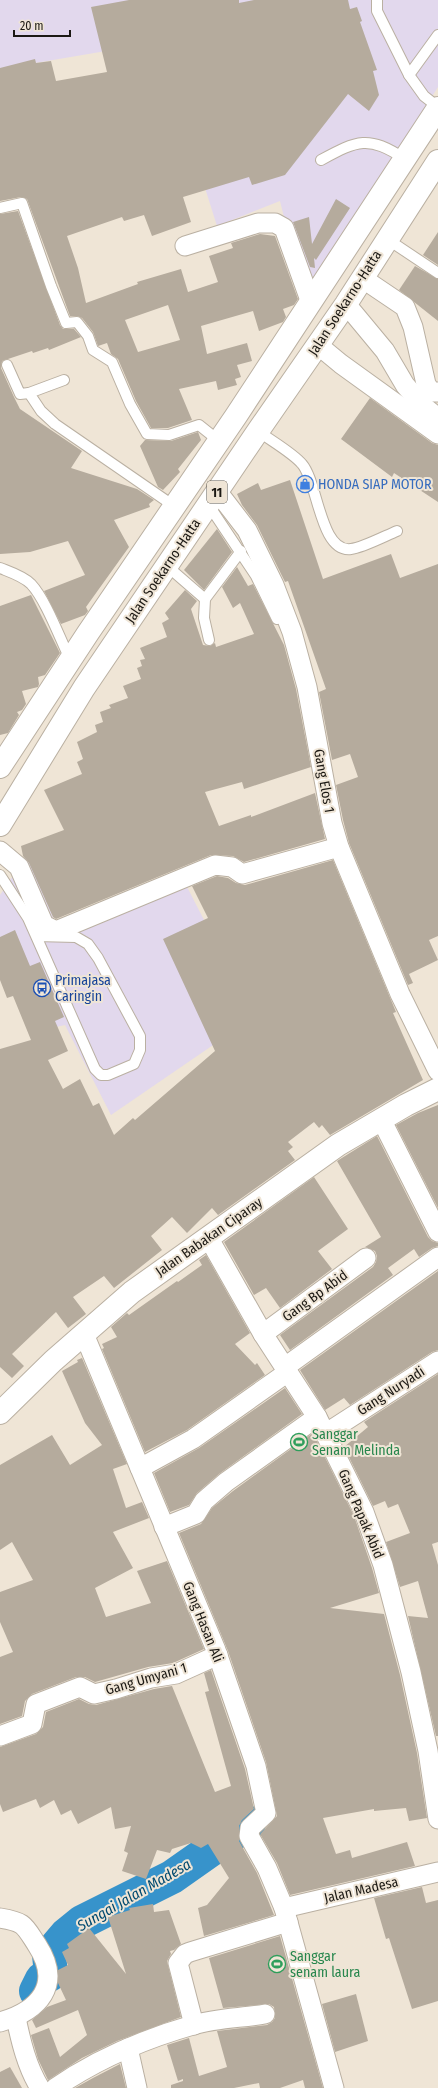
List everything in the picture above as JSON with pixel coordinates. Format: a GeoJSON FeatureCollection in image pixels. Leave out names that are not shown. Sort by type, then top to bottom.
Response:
{"type":"FeatureCollection","features":[{"type":"Feature","properties":{"kind":"main road","name":"Jalan Soekarno-Hatta"},"geometry":{"type":"LineString","coordinates":[[0,767],[70,660],[311,303],[438,108]]}},
{"type":"Feature","properties":{"kind":"main road","name":"Jalan Soekarno-Hatta"},"geometry":{"type":"LineString","coordinates":[[0,825],[84,688],[346,304],[438,162]]}},
{"type":"Feature","properties":{"kind":"main road","name":"Jalan Babakan Ciparay"},"geometry":{"type":"LineString","coordinates":[[0,1413],[25,1387],[132,1292],[338,1145],[437,1088]]}},
{"type":"Feature","properties":{"kind":"street"},"geometry":{"type":"LineString","coordinates":[[185,246],[258,223],[275,223],[284,228],[311,303]]}},
{"type":"Feature","properties":{"kind":"street"},"geometry":{"type":"LineString","coordinates":[[362,278],[405,307],[413,327],[428,389],[438,392]]}},
{"type":"Feature","properties":{"kind":"street"},"geometry":{"type":"LineString","coordinates":[[346,304],[385,351],[405,385],[422,405],[438,418]]}},
{"type":"Feature","properties":{"kind":"street"},"geometry":{"type":"LineString","coordinates":[[318,345],[341,364],[438,434]]}},
{"type":"Feature","properties":{"kind":"street","name":"Gang Elos 1"},"geometry":{"type":"LineString","coordinates":[[213,497],[247,530],[274,585],[292,632],[307,687],[332,823],[339,847],[437,1088]]}},
{"type":"Feature","properties":{"kind":"street"},"geometry":{"type":"LineString","coordinates":[[0,851],[19,866],[44,925],[49,929],[56,930],[215,865],[232,867],[242,874],[339,847]]}},
{"type":"Feature","properties":{"kind":"street"},"geometry":{"type":"LineString","coordinates":[[382,1119],[438,1232]]}},
{"type":"Feature","properties":{"kind":"street","name":"Gang Papak Abid"},"geometry":{"type":"LineString","coordinates":[[208,1237],[263,1334],[317,1417],[364,1512],[383,1565],[411,1672],[428,1751],[438,1819]]}},
{"type":"Feature","properties":{"kind":"street"},"geometry":{"type":"LineString","coordinates":[[140,1468],[193,1439],[438,1257]]}},
{"type":"Feature","properties":{"kind":"street","name":"Gang Bp Abid"},"geometry":{"type":"LineString","coordinates":[[263,1334],[366,1258]]}},
{"type":"Feature","properties":{"kind":"street","name":"Gang Hasan Ali"},"geometry":{"type":"LineString","coordinates":[[84,1334],[218,1656],[256,1766],[266,1807],[266,1813],[250,1828],[249,1836],[267,1868],[286,1915],[334,2088]]}},
{"type":"Feature","properties":{"kind":"street","name":"Gang Nuryadi"},"geometry":{"type":"LineString","coordinates":[[325,1434],[438,1361]]}},
{"type":"Feature","properties":{"kind":"street"},"geometry":{"type":"LineString","coordinates":[[164,1527],[196,1514],[204,1501],[226,1482],[317,1417]]}},
{"type":"Feature","properties":{"kind":"street","name":"Gang Umyani 1"},"geometry":{"type":"LineString","coordinates":[[0,1736],[32,1724],[36,1704],[80,1687],[94,1694],[151,1678],[176,1674],[218,1656]]}},
{"type":"Feature","properties":{"kind":"street","name":"Jalan Madesa"},"geometry":{"type":"LineString","coordinates":[[194,2025],[178,1963],[181,1958],[190,1952],[286,1915],[438,1872]]}},
{"type":"Feature","properties":{"kind":"street"},"geometry":{"type":"LineString","coordinates":[[0,1918],[18,1921],[25,1926],[45,1958],[48,1970],[45,1992],[38,2004],[8,2020],[24,2050],[33,2076],[40,2088]]}},
{"type":"Feature","properties":{"kind":"street"},"geometry":{"type":"LineString","coordinates":[[55,2088],[81,2070],[128,2048],[194,2025],[265,2014]]}},
{"type":"Feature","properties":{"kind":"street"},"geometry":{"type":"LineString","coordinates":[[128,2048],[137,2088]]}},
{"type":"Feature","properties":{"kind":"lane"},"geometry":{"type":"LineString","coordinates":[[376,0],[377,12],[409,75],[424,96],[438,108]]}},
{"type":"Feature","properties":{"kind":"lane"},"geometry":{"type":"LineString","coordinates":[[409,75],[438,35]]}},
{"type":"Feature","properties":{"kind":"lane"},"geometry":{"type":"LineString","coordinates":[[321,160],[344,148],[370,142],[389,149],[405,160]]}},
{"type":"Feature","properties":{"kind":"lane"},"geometry":{"type":"LineString","coordinates":[[0,208],[22,203],[51,286],[66,323],[77,322],[88,336],[93,350],[112,362],[130,404],[147,434],[169,435],[199,425],[219,441]]}},
{"type":"Feature","properties":{"kind":"lane"},"geometry":{"type":"LineString","coordinates":[[387,239],[438,273]]}},
{"type":"Feature","properties":{"kind":"lane"},"geometry":{"type":"LineString","coordinates":[[8,365],[20,394],[28,394],[64,380]]}},
{"type":"Feature","properties":{"kind":"lane"},"geometry":{"type":"LineString","coordinates":[[28,394],[41,411],[55,424],[174,506]]}},
{"type":"Feature","properties":{"kind":"lane"},"geometry":{"type":"LineString","coordinates":[[258,431],[302,464],[310,480],[326,530],[337,546],[350,550],[397,531]]}},
{"type":"Feature","properties":{"kind":"lane"},"geometry":{"type":"LineString","coordinates":[[213,497],[277,618]]}},
{"type":"Feature","properties":{"kind":"lane"},"geometry":{"type":"LineString","coordinates":[[209,640],[204,618],[205,599],[241,551]]}},
{"type":"Feature","properties":{"kind":"lane"},"geometry":{"type":"LineString","coordinates":[[167,566],[205,599]]}},
{"type":"Feature","properties":{"kind":"lane"},"geometry":{"type":"LineString","coordinates":[[0,568],[19,576],[34,588],[52,621],[70,660]]}},
{"type":"Feature","properties":{"kind":"lane"},"geometry":{"type":"LineString","coordinates":[[0,875],[28,918],[95,1069],[101,1075],[108,1075],[134,1064],[140,1050],[140,1036],[98,958],[88,944],[76,937],[36,936]]}},
{"type":"Feature","properties":{"kind":"shaded area"},"geometry":{"type":"Polygon","coordinates":[[[0,0],[438,0],[438,87],[304,298],[280,201],[217,226],[159,42],[0,69],[0,0]]]}},
{"type":"Feature","properties":{"kind":"shaded area"},"geometry":{"type":"Polygon","coordinates":[[[27,855],[58,929],[186,885],[254,1017],[111,1115],[65,1025],[38,1031],[0,965],[0,895],[27,855]]]}},
{"type":"Feature","properties":{"kind":"building"},"geometry":{"type":"Polygon","coordinates":[[[129,0],[239,0],[239,3],[254,0],[348,0],[350,9],[357,7],[362,21],[360,22],[377,70],[373,71],[379,95],[369,111],[348,94],[285,175],[252,185],[249,177],[183,197],[191,222],[152,236],[144,215],[124,221],[122,217],[67,236],[78,268],[86,303],[138,284],[137,282],[181,269],[188,292],[218,282],[209,256],[233,248],[231,243],[260,234],[275,236],[298,299],[294,305],[283,309],[286,317],[283,322],[259,331],[253,311],[201,326],[207,354],[247,343],[252,361],[237,365],[241,377],[235,379],[237,385],[218,390],[216,381],[179,389],[192,420],[168,428],[151,428],[136,401],[118,359],[111,354],[107,343],[98,346],[93,332],[82,318],[70,316],[27,199],[21,197],[0,201],[0,68],[35,59],[36,63],[51,61],[56,81],[107,72],[91,7],[129,0]],[[168,305],[125,320],[138,352],[180,340],[168,305]]]}},
{"type":"Feature","properties":{"kind":"building"},"geometry":{"type":"Polygon","coordinates":[[[336,199],[350,208],[316,260],[314,258],[315,268],[310,267],[293,222],[309,217],[312,244],[336,199]]]}},
{"type":"Feature","properties":{"kind":"building"},"geometry":{"type":"Polygon","coordinates":[[[18,211],[60,325],[63,329],[74,329],[81,337],[49,350],[48,348],[33,353],[32,351],[2,361],[1,368],[14,397],[20,409],[82,451],[71,468],[137,489],[154,500],[149,504],[150,507],[114,520],[129,547],[86,607],[88,611],[85,615],[61,624],[44,591],[85,575],[68,541],[30,552],[0,554],[0,214],[18,211]]]}},
{"type":"Feature","properties":{"kind":"building"},"geometry":{"type":"Polygon","coordinates":[[[438,232],[438,265],[423,255],[438,232]]]}},
{"type":"Feature","properties":{"kind":"building"},"geometry":{"type":"Polygon","coordinates":[[[415,266],[438,279],[438,321],[399,290],[415,266]]]}},
{"type":"Feature","properties":{"kind":"building"},"geometry":{"type":"Polygon","coordinates":[[[370,398],[432,443],[438,445],[438,502],[394,473],[392,477],[341,439],[370,398]]]}},
{"type":"Feature","properties":{"kind":"building"},"geometry":{"type":"Polygon","coordinates":[[[198,432],[201,440],[178,469],[180,472],[163,490],[158,487],[140,446],[145,440],[171,441],[198,432]]]}},
{"type":"Feature","properties":{"kind":"building"},"geometry":{"type":"Polygon","coordinates":[[[290,480],[323,579],[391,554],[400,578],[438,564],[438,936],[429,940],[438,960],[409,974],[413,983],[408,985],[349,843],[343,820],[336,785],[358,777],[350,754],[332,760],[319,692],[326,689],[288,581],[285,582],[257,525],[242,505],[237,494],[258,483],[261,490],[290,480]]]}},
{"type":"Feature","properties":{"kind":"building"},"geometry":{"type":"Polygon","coordinates":[[[217,529],[232,552],[204,590],[184,570],[217,529]]]}},
{"type":"Feature","properties":{"kind":"building"},"geometry":{"type":"Polygon","coordinates":[[[237,567],[248,586],[253,584],[284,645],[296,689],[311,767],[244,789],[242,782],[205,792],[219,826],[251,815],[251,817],[315,793],[325,839],[244,862],[233,856],[211,855],[56,919],[53,917],[29,863],[23,856],[21,846],[64,830],[44,790],[82,774],[77,762],[83,759],[77,742],[97,732],[95,725],[103,722],[100,712],[111,708],[109,705],[128,698],[123,686],[141,679],[137,668],[142,666],[140,660],[145,659],[140,648],[167,637],[162,623],[169,619],[165,613],[185,590],[197,601],[191,609],[203,645],[210,646],[215,643],[216,647],[254,634],[240,603],[233,608],[222,587],[237,567]]]}},
{"type":"Feature","properties":{"kind":"building"},"geometry":{"type":"Polygon","coordinates":[[[31,595],[60,653],[45,675],[38,677],[38,687],[22,691],[26,704],[22,710],[17,712],[19,715],[8,733],[0,735],[0,606],[31,595]]]}},
{"type":"Feature","properties":{"kind":"building"},"geometry":{"type":"Polygon","coordinates":[[[333,860],[396,1012],[393,1013],[423,1080],[330,1135],[322,1125],[319,1128],[314,1122],[288,1142],[293,1147],[288,1151],[295,1160],[218,1215],[212,1208],[187,1233],[172,1217],[151,1236],[162,1250],[114,1288],[104,1276],[73,1297],[86,1314],[68,1328],[56,1312],[12,1354],[24,1366],[12,1378],[0,1367],[0,1049],[31,1040],[13,996],[7,998],[0,980],[0,937],[15,930],[30,966],[40,962],[64,1017],[55,1021],[68,1051],[48,1060],[63,1089],[80,1079],[93,1106],[99,1103],[114,1135],[133,1118],[135,1120],[215,1051],[163,939],[208,918],[192,886],[217,876],[228,878],[236,883],[245,885],[333,860]]]}},
{"type":"Feature","properties":{"kind":"building"},"geometry":{"type":"Polygon","coordinates":[[[438,1105],[438,1208],[396,1125],[418,1113],[438,1105]]]}},
{"type":"Feature","properties":{"kind":"building"},"geometry":{"type":"Polygon","coordinates":[[[377,1136],[428,1237],[432,1241],[438,1243],[438,1246],[432,1248],[419,1257],[414,1249],[388,1268],[393,1275],[290,1350],[280,1335],[373,1267],[376,1262],[377,1256],[375,1251],[365,1247],[381,1237],[337,1161],[377,1136]]]}},
{"type":"Feature","properties":{"kind":"building"},"geometry":{"type":"Polygon","coordinates":[[[314,1177],[348,1229],[318,1251],[332,1269],[280,1308],[266,1288],[254,1295],[224,1242],[314,1177]]]}},
{"type":"Feature","properties":{"kind":"building"},"geometry":{"type":"Polygon","coordinates":[[[206,1255],[250,1333],[235,1344],[255,1365],[257,1363],[265,1375],[187,1430],[145,1452],[102,1349],[104,1348],[102,1344],[117,1337],[111,1327],[127,1313],[129,1315],[202,1265],[199,1260],[206,1255]]]}},
{"type":"Feature","properties":{"kind":"building"},"geometry":{"type":"Polygon","coordinates":[[[438,1271],[438,1350],[432,1352],[350,1405],[344,1398],[325,1410],[300,1370],[438,1271]]]}},
{"type":"Feature","properties":{"kind":"building"},"geometry":{"type":"Polygon","coordinates":[[[82,1358],[127,1464],[113,1469],[126,1508],[142,1502],[149,1518],[113,1532],[133,1568],[95,1588],[106,1617],[151,1603],[137,1571],[167,1561],[204,1649],[173,1663],[148,1667],[95,1682],[85,1677],[76,1677],[32,1694],[25,1701],[22,1716],[0,1724],[0,1657],[13,1652],[0,1622],[0,1592],[33,1580],[12,1542],[0,1550],[0,1465],[52,1435],[70,1465],[102,1445],[85,1423],[62,1371],[82,1358]]]}},
{"type":"Feature","properties":{"kind":"building"},"geometry":{"type":"Polygon","coordinates":[[[438,1374],[438,1542],[432,1544],[438,1565],[438,1736],[436,1736],[408,1616],[428,1618],[418,1581],[400,1587],[386,1542],[410,1533],[398,1504],[388,1508],[385,1501],[373,1506],[344,1447],[368,1427],[364,1422],[438,1374]]]}},
{"type":"Feature","properties":{"kind":"building"},"geometry":{"type":"Polygon","coordinates":[[[285,1388],[302,1414],[219,1474],[197,1493],[189,1505],[170,1512],[154,1473],[199,1448],[285,1388]]]}},
{"type":"Feature","properties":{"kind":"building"},"geometry":{"type":"Polygon","coordinates":[[[313,1433],[354,1516],[379,1593],[330,1608],[384,1614],[400,1675],[417,1753],[427,1818],[409,1821],[406,1808],[374,1811],[374,1809],[323,1818],[336,1854],[350,1850],[352,1858],[407,1842],[415,1866],[290,1895],[277,1863],[260,1834],[277,1816],[266,1762],[228,1651],[179,1533],[201,1524],[212,1508],[313,1433]]]}},
{"type":"Feature","properties":{"kind":"building"},"geometry":{"type":"Polygon","coordinates":[[[211,1670],[245,1769],[254,1809],[242,1820],[239,1826],[239,1841],[257,1873],[274,1915],[204,1936],[198,1908],[207,1905],[229,1878],[208,1844],[201,1848],[191,1843],[172,1849],[170,1853],[157,1850],[146,1879],[122,1871],[128,1853],[124,1851],[131,1826],[115,1829],[111,1807],[78,1824],[71,1810],[61,1815],[54,1800],[40,1808],[36,1799],[3,1812],[0,1804],[0,1747],[36,1734],[43,1727],[46,1712],[79,1699],[89,1704],[96,1705],[154,1689],[172,1686],[215,1792],[231,1786],[205,1692],[209,1691],[204,1673],[211,1670]]]}},
{"type":"Feature","properties":{"kind":"building"},"geometry":{"type":"Polygon","coordinates":[[[422,1887],[426,1903],[438,1900],[438,2001],[412,2009],[389,1938],[386,1939],[374,1898],[422,1887]]]}},
{"type":"Feature","properties":{"kind":"building"},"geometry":{"type":"Polygon","coordinates":[[[153,1904],[154,1912],[169,1910],[181,1944],[174,1950],[170,1951],[171,1954],[167,1961],[181,2017],[117,2041],[82,2058],[48,2080],[38,2059],[31,2035],[49,2028],[60,2057],[87,2035],[78,2010],[36,2028],[32,2020],[47,2007],[66,2000],[58,1983],[58,1970],[68,1965],[62,1952],[69,1948],[67,1944],[89,1928],[126,1974],[108,1917],[130,1910],[129,1908],[153,1904]]]}},
{"type":"Feature","properties":{"kind":"building"},"geometry":{"type":"Polygon","coordinates":[[[280,1936],[323,2088],[305,2088],[303,2080],[280,2088],[260,2088],[259,2083],[234,2088],[171,2088],[171,2085],[183,2081],[183,2079],[178,2081],[167,2045],[189,2038],[199,2076],[227,2067],[217,2031],[267,2025],[275,2018],[274,2007],[269,2004],[223,2008],[209,1958],[280,1936]]]}},
{"type":"Feature","properties":{"kind":"building"},"geometry":{"type":"Polygon","coordinates":[[[356,1994],[368,2041],[335,2052],[322,2004],[356,1994]]]}},
{"type":"Feature","properties":{"kind":"building"},"geometry":{"type":"Polygon","coordinates":[[[120,2064],[126,2088],[75,2088],[93,2078],[120,2064]]]}},
{"type":"Feature","properties":{"kind":"building"},"geometry":{"type":"Polygon","coordinates":[[[10,2067],[22,2088],[0,2088],[0,2072],[10,2067]]]}},
{"type":"Feature","properties":{"kind":"waterway","name":"Sungai Jalan Madesa"},"geometry":{"type":"LineString","coordinates":[[36,1991],[42,1979],[51,1974],[49,1955],[66,1935],[82,1922],[172,1877],[249,1823]]}},
{"type":"Feature","properties":{"kind":"place","name":"HONDA SIAP MOTOR"},"geometry":{"type":"Point","coordinates":[305,484]}},
{"type":"Feature","properties":{"kind":"place","name":"Primajasa Caringin"},"geometry":{"type":"Point","coordinates":[42,988]}},
{"type":"Feature","properties":{"kind":"place","name":"Sanggar Senam Melinda"},"geometry":{"type":"Point","coordinates":[299,1442]}},
{"type":"Feature","properties":{"kind":"place","name":"Sanggar senam laura"},"geometry":{"type":"Point","coordinates":[277,1964]}}]}
